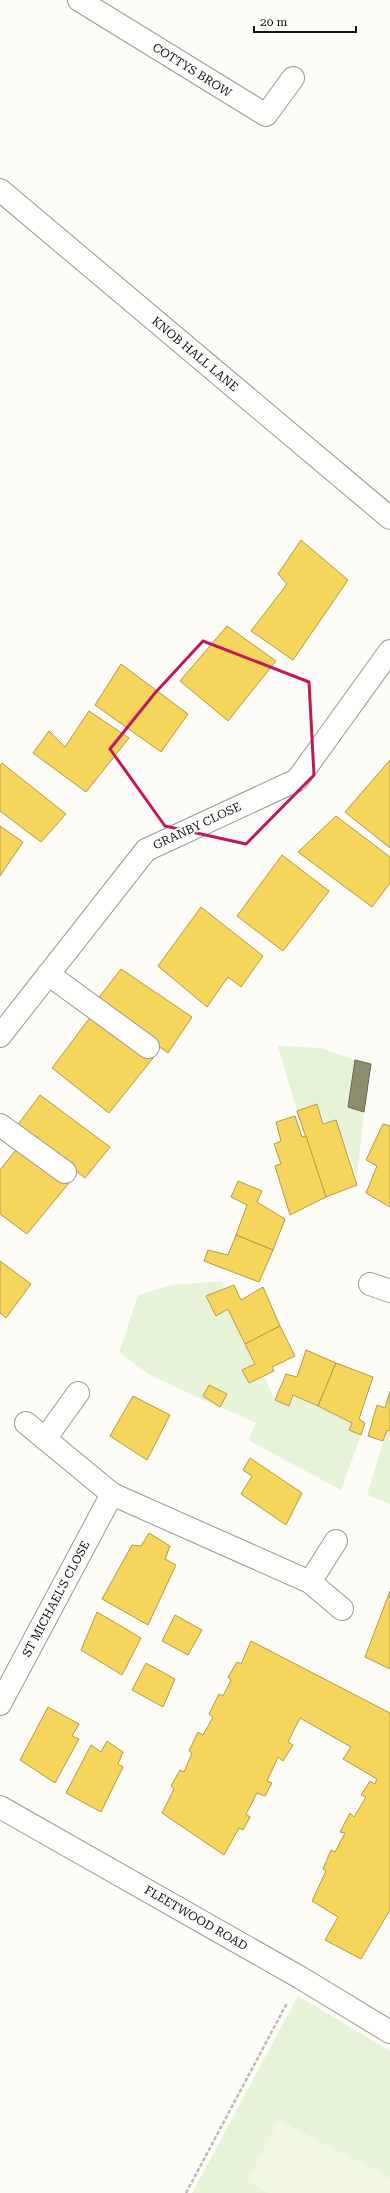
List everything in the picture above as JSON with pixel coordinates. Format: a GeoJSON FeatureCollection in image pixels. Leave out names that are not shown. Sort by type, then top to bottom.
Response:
{"type":"FeatureCollection","features":[{"type":"Feature","properties":{"kind":"street","name":"COTTYS BROW"},"geometry":{"type":"LineString","coordinates":[[78,0],[266,115],[293,78]]}},
{"type":"Feature","properties":{"kind":"street","name":"KNOB HALL LANE"},"geometry":{"type":"LineString","coordinates":[[0,190],[390,518]]}},
{"type":"Feature","properties":{"kind":"street","name":"GRANBY CLOSE"},"geometry":{"type":"LineString","coordinates":[[0,1036],[146,850],[297,780],[390,651]]}},
{"type":"Feature","properties":{"kind":"street"},"geometry":{"type":"LineString","coordinates":[[48,974],[148,1047]]}},
{"type":"Feature","properties":{"kind":"street"},"geometry":{"type":"LineString","coordinates":[[0,1125],[65,1172]]}},
{"type":"Feature","properties":{"kind":"street"},"geometry":{"type":"LineString","coordinates":[[370,1284],[390,1291]]}},
{"type":"Feature","properties":{"kind":"street"},"geometry":{"type":"LineString","coordinates":[[45,1439],[78,1393]]}},
{"type":"Feature","properties":{"kind":"street"},"geometry":{"type":"LineString","coordinates":[[26,1423],[112,1494],[310,1582],[342,1609]]}},
{"type":"Feature","properties":{"kind":"street","name":"ST MICHAEL'S CLOSE"},"geometry":{"type":"LineString","coordinates":[[0,1704],[112,1494]]}},
{"type":"Feature","properties":{"kind":"street"},"geometry":{"type":"LineString","coordinates":[[310,1582],[336,1541]]}},
{"type":"Feature","properties":{"kind":"street","name":"FLEETWOOD ROAD"},"geometry":{"type":"LineString","coordinates":[[0,1807],[301,1978],[390,2032]]}},
{"type":"Feature","properties":{"kind":"path"},"geometry":{"type":"LineString","coordinates":[[186,2193],[301,1978]]}},
{"type":"Feature","properties":{"kind":"highlighted area"},"geometry":{"type":"Polygon","coordinates":[[[203,641],[309,682],[314,775],[246,844],[165,826],[110,749],[155,693],[203,641]]]}},
{"type":"Feature","properties":{"kind":"green space"},"geometry":{"type":"Polygon","coordinates":[[[278,1046],[321,1048],[355,1060],[348,1107],[364,1112],[357,1177],[336,1120],[326,1123],[317,1104],[297,1111],[278,1046]]]}},
{"type":"Feature","properties":{"kind":"green space"},"geometry":{"type":"Polygon","coordinates":[[[222,1281],[225,1288],[207,1296],[216,1315],[228,1309],[255,1364],[243,1370],[249,1383],[264,1376],[275,1400],[289,1406],[293,1395],[352,1423],[349,1430],[361,1435],[341,1490],[248,1440],[256,1423],[220,1407],[226,1394],[209,1385],[203,1396],[218,1407],[152,1376],[119,1353],[138,1295],[172,1285],[222,1281]]]}},
{"type":"Feature","properties":{"kind":"green space"},"geometry":{"type":"Polygon","coordinates":[[[387,1430],[390,1431],[390,1504],[367,1495],[387,1430]]]}},
{"type":"Feature","properties":{"kind":"green space"},"geometry":{"type":"Polygon","coordinates":[[[298,1996],[390,2051],[390,2193],[192,2193],[298,1996]]]}},
{"type":"Feature","properties":{"kind":"green space"},"geometry":{"type":"Polygon","coordinates":[[[279,2120],[390,2178],[390,2193],[269,2193],[247,2181],[279,2120]]]}},
{"type":"Feature","properties":{"kind":"building: Homes"},"geometry":{"type":"Polygon","coordinates":[[[301,540],[348,580],[293,660],[251,631],[287,584],[278,574],[301,540]]]}},
{"type":"Feature","properties":{"kind":"building: Homes"},"geometry":{"type":"Polygon","coordinates":[[[227,626],[276,661],[228,721],[180,681],[227,626]]]}},
{"type":"Feature","properties":{"kind":"building: Homes"},"geometry":{"type":"Polygon","coordinates":[[[121,664],[188,714],[161,752],[95,705],[121,664]]]}},
{"type":"Feature","properties":{"kind":"building: Homes"},"geometry":{"type":"Polygon","coordinates":[[[89,711],[129,738],[86,792],[33,753],[49,731],[65,747],[89,711]]]}},
{"type":"Feature","properties":{"kind":"building: Homes"},"geometry":{"type":"Polygon","coordinates":[[[390,760],[390,848],[345,812],[390,760]]]}},
{"type":"Feature","properties":{"kind":"building: Homes"},"geometry":{"type":"Polygon","coordinates":[[[2,763],[66,814],[41,842],[0,811],[0,766],[2,763]]]}},
{"type":"Feature","properties":{"kind":"building: Homes"},"geometry":{"type":"Polygon","coordinates":[[[336,816],[390,857],[390,883],[372,907],[298,852],[336,816]]]}},
{"type":"Feature","properties":{"kind":"building: Homes"},"geometry":{"type":"Polygon","coordinates":[[[0,826],[23,842],[0,876],[0,826]]]}},
{"type":"Feature","properties":{"kind":"building: Homes"},"geometry":{"type":"Polygon","coordinates":[[[282,855],[329,891],[283,951],[237,916],[282,855]]]}},
{"type":"Feature","properties":{"kind":"building: Homes"},"geometry":{"type":"Polygon","coordinates":[[[201,907],[263,956],[241,987],[228,977],[207,1007],[158,966],[201,907]]]}},
{"type":"Feature","properties":{"kind":"building: Homes"},"geometry":{"type":"Polygon","coordinates":[[[121,969],[192,1017],[168,1053],[97,1000],[121,969]]]}},
{"type":"Feature","properties":{"kind":"building: Homes"},"geometry":{"type":"Polygon","coordinates":[[[92,1015],[153,1058],[109,1113],[52,1068],[92,1015]]]}},
{"type":"Feature","properties":{"kind":"building: Homes"},"geometry":{"type":"Polygon","coordinates":[[[40,1095],[110,1147],[85,1178],[17,1126],[40,1095]]]}},
{"type":"Feature","properties":{"kind":"building: Homes"},"geometry":{"type":"Polygon","coordinates":[[[317,1104],[323,1124],[336,1120],[357,1185],[326,1197],[297,1111],[317,1104]]]}},
{"type":"Feature","properties":{"kind":"building: Homes"},"geometry":{"type":"Polygon","coordinates":[[[295,1116],[302,1137],[306,1136],[326,1197],[290,1215],[275,1166],[281,1164],[274,1144],[281,1141],[276,1122],[295,1116]]]}},
{"type":"Feature","properties":{"kind":"building: Homes"},"geometry":{"type":"Polygon","coordinates":[[[383,1124],[390,1126],[390,1207],[366,1193],[377,1166],[366,1160],[383,1124]]]}},
{"type":"Feature","properties":{"kind":"building: Homes"},"geometry":{"type":"Polygon","coordinates":[[[19,1146],[69,1183],[27,1234],[0,1214],[0,1170],[19,1146]]]}},
{"type":"Feature","properties":{"kind":"building: Homes"},"geometry":{"type":"Polygon","coordinates":[[[238,1181],[262,1191],[257,1202],[285,1219],[273,1250],[236,1235],[247,1205],[231,1197],[238,1181]]]}},
{"type":"Feature","properties":{"kind":"building: Homes"},"geometry":{"type":"Polygon","coordinates":[[[236,1235],[273,1250],[259,1282],[204,1261],[208,1250],[228,1255],[236,1235]]]}},
{"type":"Feature","properties":{"kind":"building: Homes"},"geometry":{"type":"Polygon","coordinates":[[[0,1261],[31,1284],[6,1318],[0,1313],[0,1261]]]}},
{"type":"Feature","properties":{"kind":"building: Homes"},"geometry":{"type":"Polygon","coordinates":[[[234,1285],[241,1300],[263,1287],[280,1326],[245,1344],[228,1309],[216,1316],[206,1296],[234,1285]]]}},
{"type":"Feature","properties":{"kind":"building: Homes"},"geometry":{"type":"Polygon","coordinates":[[[280,1326],[295,1356],[272,1367],[274,1371],[249,1383],[242,1370],[255,1364],[245,1344],[280,1326]]]}},
{"type":"Feature","properties":{"kind":"building: Homes"},"geometry":{"type":"Polygon","coordinates":[[[306,1350],[336,1363],[318,1406],[293,1395],[289,1406],[275,1400],[286,1374],[297,1377],[306,1350]]]}},
{"type":"Feature","properties":{"kind":"building: Homes"},"geometry":{"type":"Polygon","coordinates":[[[336,1363],[373,1377],[359,1419],[365,1423],[361,1435],[349,1430],[352,1423],[318,1406],[336,1363]]]}},
{"type":"Feature","properties":{"kind":"building: Homes"},"geometry":{"type":"Polygon","coordinates":[[[209,1385],[227,1394],[220,1407],[203,1396],[209,1385]]]}},
{"type":"Feature","properties":{"kind":"building: Homes"},"geometry":{"type":"Polygon","coordinates":[[[390,1391],[390,1431],[387,1430],[383,1441],[368,1436],[377,1405],[385,1408],[390,1391]]]}},
{"type":"Feature","properties":{"kind":"building: Homes"},"geometry":{"type":"Polygon","coordinates":[[[133,1396],[170,1415],[147,1460],[110,1436],[133,1396]]]}},
{"type":"Feature","properties":{"kind":"building: Homes"},"geometry":{"type":"Polygon","coordinates":[[[250,1458],[302,1493],[286,1525],[241,1494],[252,1476],[243,1470],[250,1458]]]}},
{"type":"Feature","properties":{"kind":"building: Homes"},"geometry":{"type":"Polygon","coordinates":[[[149,1533],[170,1546],[165,1559],[176,1565],[148,1625],[102,1599],[132,1545],[141,1546],[149,1533]]]}},
{"type":"Feature","properties":{"kind":"building: Homes"},"geometry":{"type":"Polygon","coordinates":[[[390,1591],[390,1669],[365,1657],[390,1591]]]}},
{"type":"Feature","properties":{"kind":"building: Homes"},"geometry":{"type":"Polygon","coordinates":[[[97,1612],[141,1638],[122,1675],[81,1650],[97,1612]]]}},
{"type":"Feature","properties":{"kind":"building: Homes"},"geometry":{"type":"Polygon","coordinates":[[[175,1615],[202,1630],[188,1655],[162,1641],[175,1615]]]}},
{"type":"Feature","properties":{"kind":"building: Homes"},"geometry":{"type":"Polygon","coordinates":[[[251,1641],[390,1713],[390,1910],[361,1959],[325,1940],[338,1917],[312,1901],[326,1871],[323,1869],[331,1850],[335,1852],[345,1833],[340,1832],[350,1813],[354,1817],[366,1797],[361,1795],[370,1781],[375,1784],[377,1779],[343,1759],[351,1747],[300,1718],[288,1742],[293,1745],[283,1761],[278,1757],[267,1781],[272,1783],[265,1796],[257,1793],[246,1814],[250,1817],[243,1830],[239,1828],[224,1855],[162,1813],[174,1789],[171,1786],[180,1770],[184,1772],[192,1753],[189,1751],[198,1732],[203,1735],[213,1717],[209,1714],[219,1694],[223,1696],[231,1680],[228,1677],[237,1662],[241,1664],[251,1641]]]}},
{"type":"Feature","properties":{"kind":"building: Homes"},"geometry":{"type":"Polygon","coordinates":[[[146,1663],[175,1679],[163,1707],[132,1690],[146,1663]]]}},
{"type":"Feature","properties":{"kind":"building: Homes"},"geometry":{"type":"Polygon","coordinates":[[[48,1707],[79,1724],[72,1736],[79,1739],[55,1783],[20,1760],[48,1707]]]}},
{"type":"Feature","properties":{"kind":"building: Homes"},"geometry":{"type":"Polygon","coordinates":[[[107,1741],[123,1752],[118,1764],[123,1767],[101,1812],[66,1793],[91,1745],[101,1752],[107,1741]]]}},
{"type":"Feature","properties":{"kind":"building: Industry"},"geometry":{"type":"Polygon","coordinates":[[[355,1060],[371,1064],[364,1112],[348,1107],[355,1060]]]}}]}
